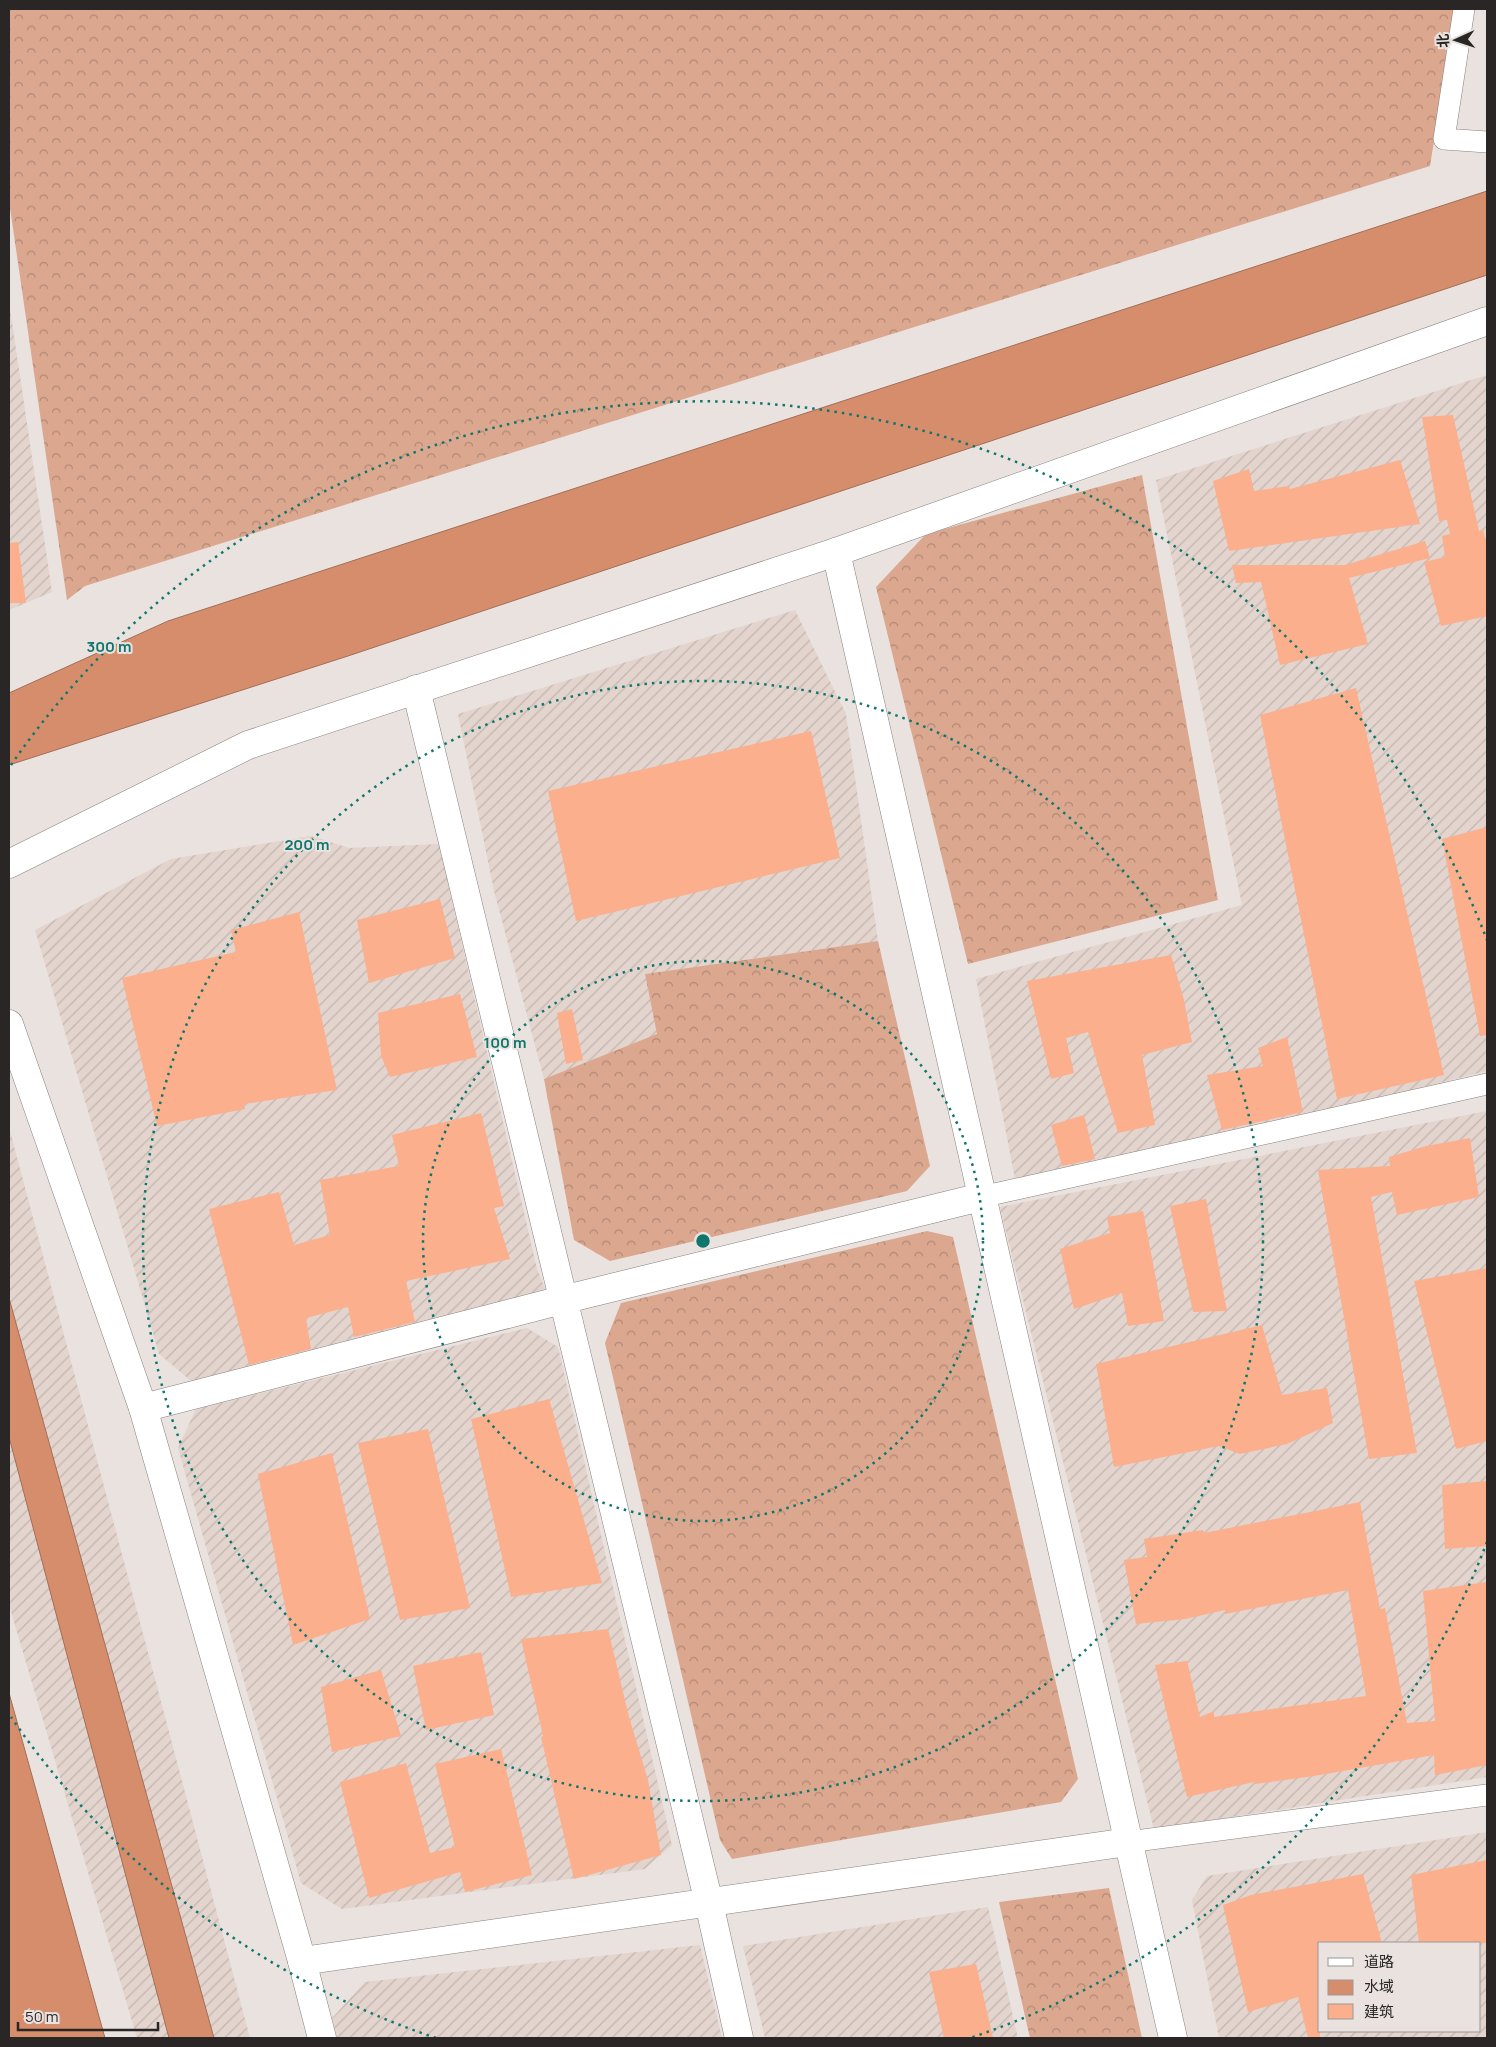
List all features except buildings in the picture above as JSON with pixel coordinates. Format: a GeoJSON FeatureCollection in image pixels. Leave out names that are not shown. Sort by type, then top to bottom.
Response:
{"type":"FeatureCollection","features":[{"type":"Feature","properties":{"kind":"street"},"geometry":{"type":"LineString","coordinates":[[1464,9],[1444,139],[1487,142]]}},
{"type":"Feature","properties":{"kind":"street"},"geometry":{"type":"LineString","coordinates":[[9,864],[248,745],[836,552],[1487,321]]}},
{"type":"Feature","properties":{"kind":"street"},"geometry":{"type":"LineString","coordinates":[[836,552],[1173,2038]]}},
{"type":"Feature","properties":{"kind":"street"},"geometry":{"type":"LineString","coordinates":[[416,689],[709,1903],[739,2038]]}},
{"type":"Feature","properties":{"kind":"street"},"geometry":{"type":"LineString","coordinates":[[9,1024],[143,1408],[302,1961],[322,2038]]}},
{"type":"Feature","properties":{"kind":"street"},"geometry":{"type":"LineString","coordinates":[[143,1408],[562,1300],[982,1197],[1487,1084]]}},
{"type":"Feature","properties":{"kind":"street"},"geometry":{"type":"LineString","coordinates":[[302,1961],[1128,1842],[1487,1795]]}},
{"type":"Feature","properties":{"kind":"shaded area"},"geometry":{"type":"Polygon","coordinates":[[[9,302],[52,592],[9,610],[9,302]]]}},
{"type":"Feature","properties":{"kind":"shaded area"},"geometry":{"type":"Polygon","coordinates":[[[1487,375],[1487,1071],[1017,1189],[976,979],[1242,905],[1156,480],[1487,375]]]}},
{"type":"Feature","properties":{"kind":"shaded area"},"geometry":{"type":"Polygon","coordinates":[[[795,610],[846,714],[878,941],[645,974],[658,1034],[544,1079],[494,891],[458,714],[795,610]]]}},
{"type":"Feature","properties":{"kind":"shaded area"},"geometry":{"type":"Polygon","coordinates":[[[311,836],[349,848],[439,844],[537,1269],[548,1296],[204,1392],[159,1354],[35,930],[171,859],[311,836]]]}},
{"type":"Feature","properties":{"kind":"shaded area"},"geometry":{"type":"Polygon","coordinates":[[[1487,1111],[1487,1777],[1154,1829],[1000,1207],[1487,1111]]]}},
{"type":"Feature","properties":{"kind":"shaded area"},"geometry":{"type":"Polygon","coordinates":[[[9,1127],[250,2038],[137,2038],[9,1605],[9,1127]]]}},
{"type":"Feature","properties":{"kind":"shaded area"},"geometry":{"type":"Polygon","coordinates":[[[527,1328],[558,1347],[672,1845],[645,1869],[342,1909],[301,1883],[178,1448],[196,1409],[527,1328]]]}},
{"type":"Feature","properties":{"kind":"shaded area"},"geometry":{"type":"Polygon","coordinates":[[[1487,1832],[1487,2038],[1219,2038],[1192,1900],[1207,1876],[1487,1832]]]}},
{"type":"Feature","properties":{"kind":"shaded area"},"geometry":{"type":"Polygon","coordinates":[[[988,1907],[1018,2038],[765,2038],[743,1946],[988,1907]]]}},
{"type":"Feature","properties":{"kind":"shaded area"},"geometry":{"type":"Polygon","coordinates":[[[700,1945],[722,2038],[337,2038],[332,2018],[365,1982],[700,1945]]]}},
{"type":"Feature","properties":{"kind":"green space"},"geometry":{"type":"Polygon","coordinates":[[[9,9],[1455,9],[1430,166],[85,586],[67,600],[9,201],[9,9]]]}},
{"type":"Feature","properties":{"kind":"green space"},"geometry":{"type":"Polygon","coordinates":[[[1142,475],[1218,900],[968,964],[876,587],[926,534],[1142,475]]]}},
{"type":"Feature","properties":{"kind":"green space"},"geometry":{"type":"Polygon","coordinates":[[[878,941],[930,1166],[907,1191],[610,1261],[574,1240],[544,1079],[657,1034],[645,974],[878,941]]]}},
{"type":"Feature","properties":{"kind":"green space"},"geometry":{"type":"Polygon","coordinates":[[[927,1231],[953,1237],[1078,1779],[1061,1802],[732,1859],[720,1840],[605,1343],[621,1303],[927,1231]]]}},
{"type":"Feature","properties":{"kind":"green space"},"geometry":{"type":"Polygon","coordinates":[[[1109,1888],[1142,2038],[1030,2038],[999,1902],[1109,1888]]]}},
{"type":"Feature","properties":{"kind":"water"},"geometry":{"type":"Polygon","coordinates":[[[1487,191],[1487,275],[348,656],[9,765],[9,693],[168,621],[1487,191]]]}},
{"type":"Feature","properties":{"kind":"water"},"geometry":{"type":"Polygon","coordinates":[[[9,1298],[214,2038],[169,2038],[9,1437],[9,1298]]]}},
{"type":"Feature","properties":{"kind":"water"},"geometry":{"type":"Polygon","coordinates":[[[9,1693],[105,2038],[9,2038],[9,1693]]]}}]}
